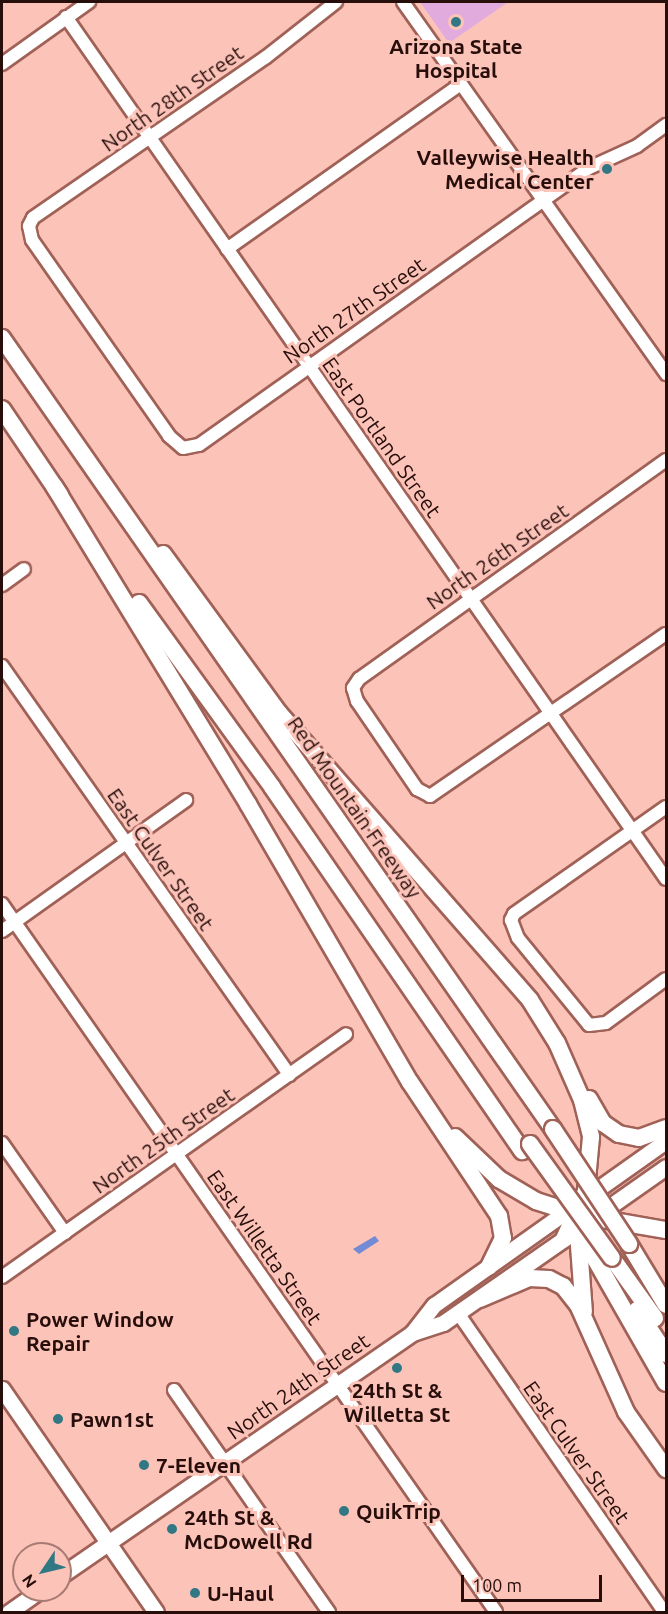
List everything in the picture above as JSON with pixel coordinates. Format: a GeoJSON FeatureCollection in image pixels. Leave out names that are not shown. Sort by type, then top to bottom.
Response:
{"type":"FeatureCollection","features":[{"type":"Feature","properties":{"kind":"highway","name":"Red Mountain Freeway"},"geometry":{"type":"LineString","coordinates":[[2,338],[100,482],[553,1129],[629,1244],[666,1305]]}},
{"type":"Feature","properties":{"kind":"highway"},"geometry":{"type":"LineString","coordinates":[[2,409],[54,486],[272,787],[445,1037],[526,1148],[666,1354]]}},
{"type":"Feature","properties":{"kind":"highway"},"geometry":{"type":"LineString","coordinates":[[100,482],[121,498],[279,713],[516,984],[609,1128],[639,1138],[666,1128]]}},
{"type":"Feature","properties":{"kind":"highway"},"geometry":{"type":"LineString","coordinates":[[54,486],[433,1116],[499,1216],[503,1238],[489,1267]]}},
{"type":"Feature","properties":{"kind":"highway"},"geometry":{"type":"LineString","coordinates":[[556,1043],[582,1100],[591,1137],[589,1179],[581,1216],[585,1318]]}},
{"type":"Feature","properties":{"kind":"highway"},"geometry":{"type":"LineString","coordinates":[[433,1116],[516,1191],[581,1216],[625,1220],[666,1230]]}},
{"type":"Feature","properties":{"kind":"highway"},"geometry":{"type":"LineString","coordinates":[[526,1148],[581,1216],[666,1383]]}},
{"type":"Feature","properties":{"kind":"highway"},"geometry":{"type":"LineString","coordinates":[[564,1239],[581,1216]]}},
{"type":"Feature","properties":{"kind":"highway"},"geometry":{"type":"LineString","coordinates":[[629,1244],[666,1282]]}},
{"type":"Feature","properties":{"kind":"highway"},"geometry":{"type":"LineString","coordinates":[[605,1264],[666,1335]]}},
{"type":"Feature","properties":{"kind":"highway"},"geometry":{"type":"LineString","coordinates":[[480,1299],[521,1279],[549,1279],[570,1293],[585,1318],[612,1388],[666,1469]]}},
{"type":"Feature","properties":{"kind":"main road","name":"North 24th Street"},"geometry":{"type":"LineString","coordinates":[[581,1216],[666,1141]]}},
{"type":"Feature","properties":{"kind":"main road","name":"North 24th Street"},"geometry":{"type":"LineString","coordinates":[[412,1333],[434,1305],[489,1267],[666,1167]]}},
{"type":"Feature","properties":{"kind":"main road","name":"North 24th Street"},"geometry":{"type":"LineString","coordinates":[[72,1568],[412,1333],[443,1323],[564,1239]]}},
{"type":"Feature","properties":{"kind":"main road"},"geometry":{"type":"LineString","coordinates":[[2,1389],[156,1612]]}},
{"type":"Feature","properties":{"kind":"main road"},"geometry":{"type":"LineString","coordinates":[[9,1612],[23,1602]]}},
{"type":"Feature","properties":{"kind":"street"},"geometry":{"type":"LineString","coordinates":[[2,64],[88,2]]}},
{"type":"Feature","properties":{"kind":"street","name":"North 28th Street"},"geometry":{"type":"LineString","coordinates":[[183,448],[169,436],[32,240],[29,226],[33,218],[266,57],[336,2]]}},
{"type":"Feature","properties":{"kind":"street"},"geometry":{"type":"LineString","coordinates":[[403,2],[545,199],[666,374]]}},
{"type":"Feature","properties":{"kind":"street","name":"East Portland Street"},"geometry":{"type":"LineString","coordinates":[[66,17],[666,879]]}},
{"type":"Feature","properties":{"kind":"street"},"geometry":{"type":"LineString","coordinates":[[227,249],[461,84]]}},
{"type":"Feature","properties":{"kind":"street","name":"North 27th Street"},"geometry":{"type":"LineString","coordinates":[[183,448],[199,444],[589,168],[637,146],[666,125]]}},
{"type":"Feature","properties":{"kind":"street","name":"North 26th Street"},"geometry":{"type":"LineString","coordinates":[[552,715],[430,796],[417,789],[357,701],[353,688],[359,679],[666,460]]}},
{"type":"Feature","properties":{"kind":"street"},"geometry":{"type":"LineString","coordinates":[[2,585],[24,569]]}},
{"type":"Feature","properties":{"kind":"street"},"geometry":{"type":"LineString","coordinates":[[552,715],[666,634]]}},
{"type":"Feature","properties":{"kind":"street","name":"East Culver Street"},"geometry":{"type":"LineString","coordinates":[[2,666],[289,1075]]}},
{"type":"Feature","properties":{"kind":"street"},"geometry":{"type":"LineString","coordinates":[[2,931],[186,800]]}},
{"type":"Feature","properties":{"kind":"street"},"geometry":{"type":"LineString","coordinates":[[666,807],[514,914],[511,920],[518,938],[582,1021],[597,1026],[666,980]]}},
{"type":"Feature","properties":{"kind":"street","name":"East Willetta Street"},"geometry":{"type":"LineString","coordinates":[[2,904],[496,1612]]}},
{"type":"Feature","properties":{"kind":"street","name":"North 25th Street"},"geometry":{"type":"LineString","coordinates":[[2,1277],[346,1034]]}},
{"type":"Feature","properties":{"kind":"street"},"geometry":{"type":"LineString","coordinates":[[2,1143],[64,1233]]}},
{"type":"Feature","properties":{"kind":"street","name":"East Culver Street"},"geometry":{"type":"LineString","coordinates":[[458,1313],[664,1612]]}},
{"type":"Feature","properties":{"kind":"street"},"geometry":{"type":"LineString","coordinates":[[174,1390],[329,1612]]}},
{"type":"Feature","properties":{"kind":"shaded area","name":"Arizona State Hospital"},"geometry":{"type":"Polygon","coordinates":[[[420,2],[508,2],[449,43],[420,2]]]}},
{"type":"Feature","properties":{"kind":"water"},"geometry":{"type":"Polygon","coordinates":[[[375,1236],[379,1241],[359,1254],[353,1249],[375,1236]]]}},
{"type":"Feature","properties":{"kind":"place","name":"Arizona State Hospital"},"geometry":{"type":"Point","coordinates":[456,22]}},
{"type":"Feature","properties":{"kind":"place","name":"Valleywise Health Medical Center"},"geometry":{"type":"Point","coordinates":[607,169]}},
{"type":"Feature","properties":{"kind":"place","name":"Power Window Repair"},"geometry":{"type":"Point","coordinates":[14,1331]}},
{"type":"Feature","properties":{"kind":"place","name":"24th St & Willetta St"},"geometry":{"type":"Point","coordinates":[397,1368]}},
{"type":"Feature","properties":{"kind":"place","name":"Pawn1st"},"geometry":{"type":"Point","coordinates":[58,1419]}},
{"type":"Feature","properties":{"kind":"place","name":"7-Eleven"},"geometry":{"type":"Point","coordinates":[144,1465]}},
{"type":"Feature","properties":{"kind":"place","name":"QuikTrip"},"geometry":{"type":"Point","coordinates":[344,1511]}},
{"type":"Feature","properties":{"kind":"place","name":"24th St & McDowell Rd"},"geometry":{"type":"Point","coordinates":[172,1529]}},
{"type":"Feature","properties":{"kind":"place","name":"U-Haul"},"geometry":{"type":"Point","coordinates":[195,1593]}}]}
